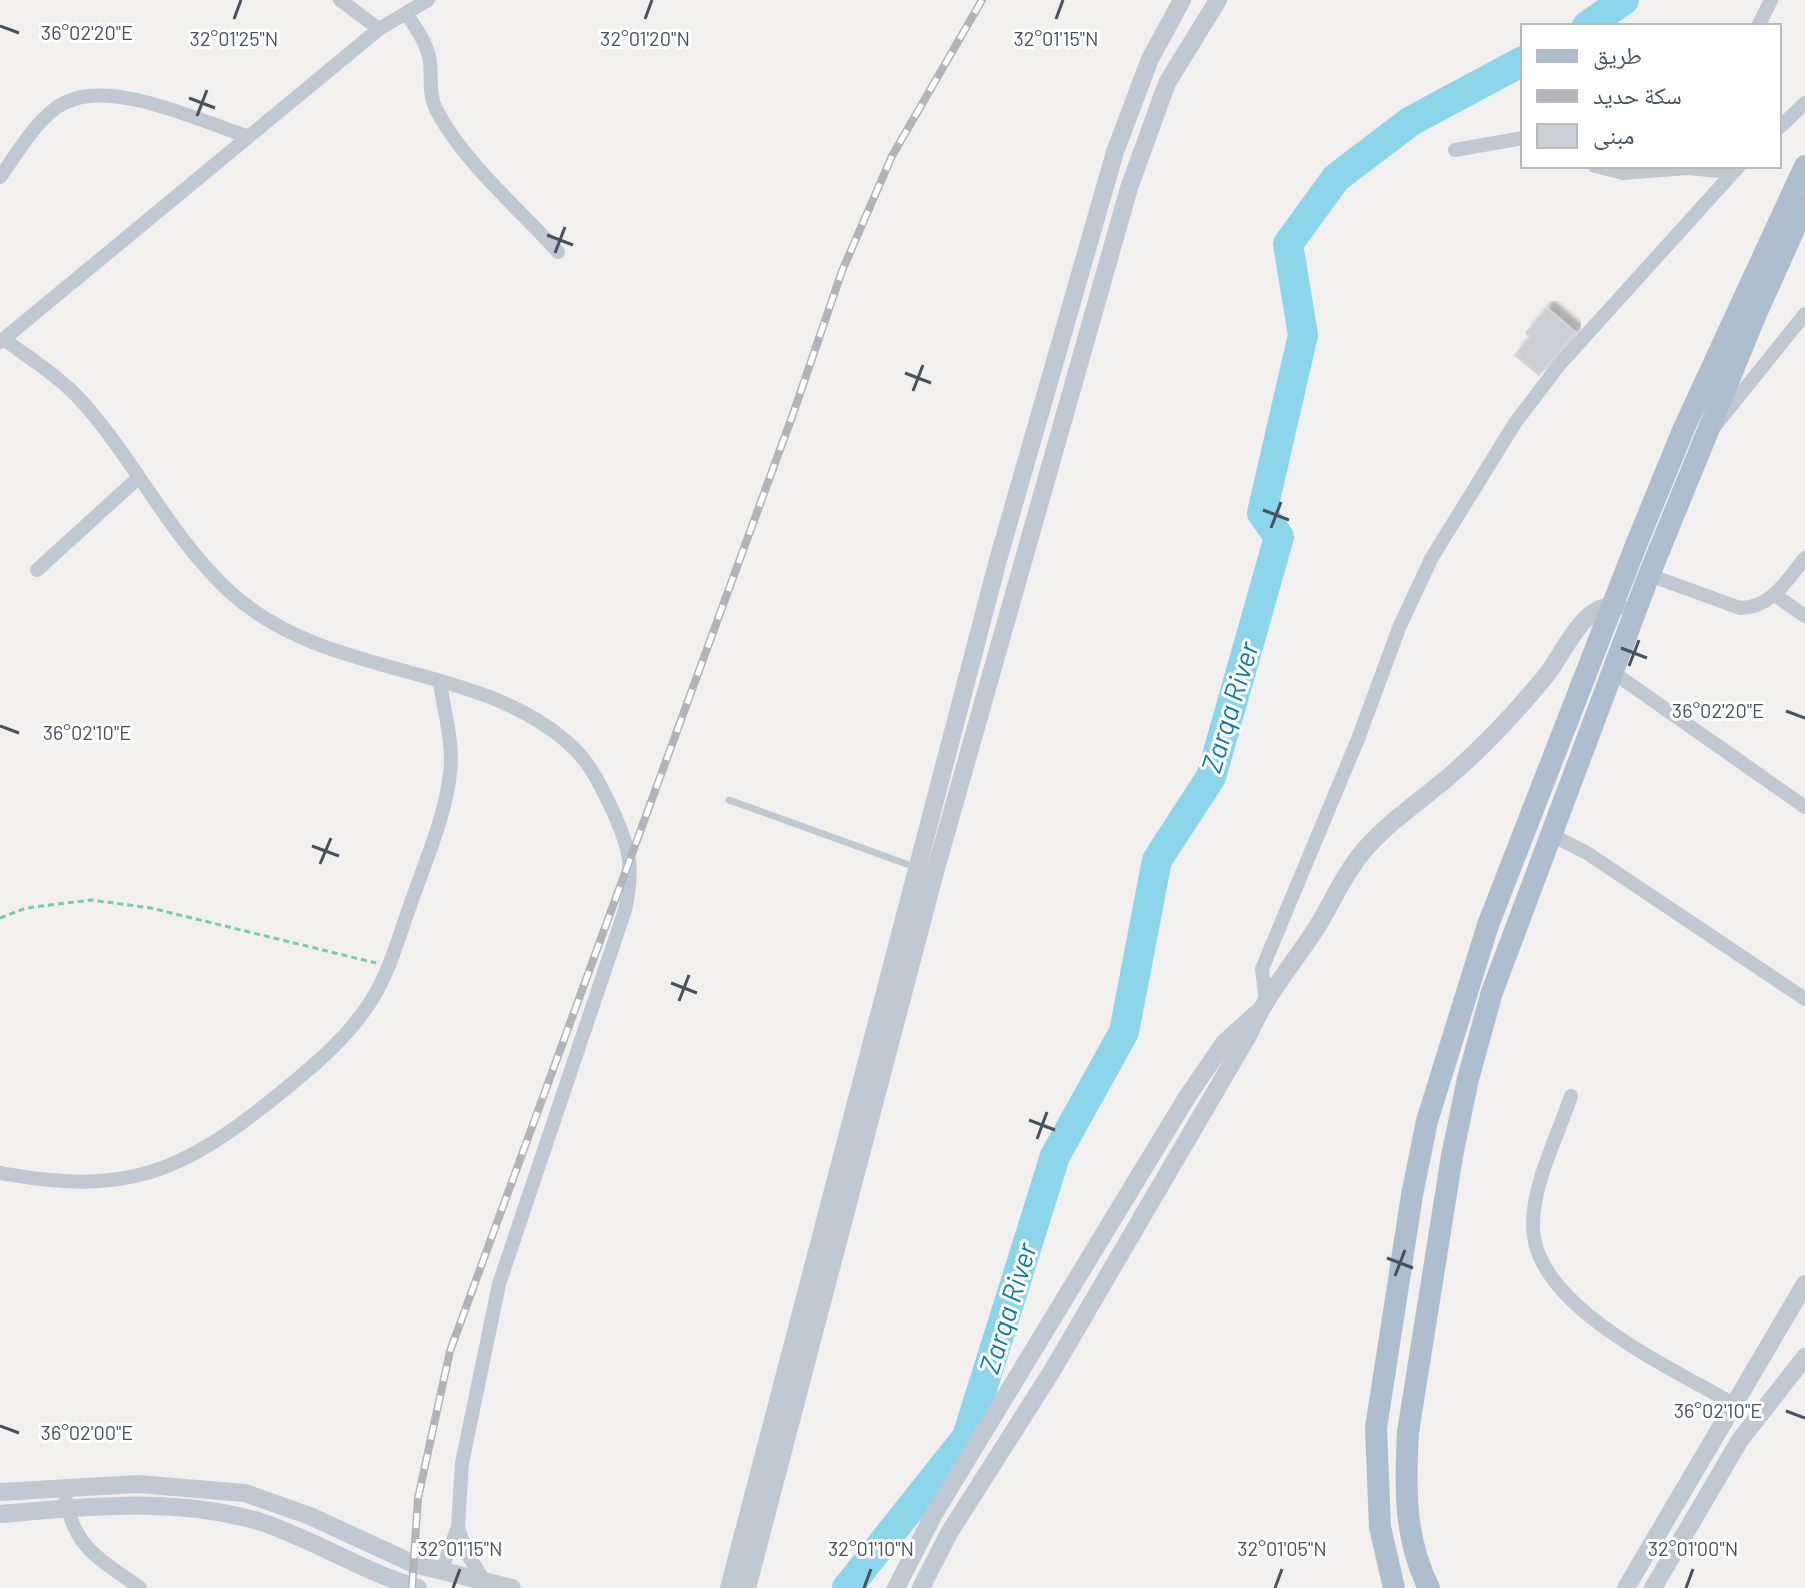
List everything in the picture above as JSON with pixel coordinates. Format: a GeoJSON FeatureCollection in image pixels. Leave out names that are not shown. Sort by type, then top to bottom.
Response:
{"type":"FeatureCollection","features":[{"type":"Feature","properties":{"kind":"main road"},"geometry":{"type":"LineString","coordinates":[[1394,1588],[1380,1527],[1376,1428],[1427,1121],[1470,977],[1684,428],[1805,166]]}},
{"type":"Feature","properties":{"kind":"main road"},"geometry":{"type":"LineString","coordinates":[[1429,1588],[1419,1569],[1409,1530],[1407,1445],[1450,1172],[1468,1079],[1492,992],[1649,575],[1705,436],[1805,205]]}},
{"type":"Feature","properties":{"kind":"main road"},"geometry":{"type":"LineString","coordinates":[[1684,428],[1705,436]]}},
{"type":"Feature","properties":{"kind":"street"},"geometry":{"type":"LineString","coordinates":[[340,0],[379,29]]}},
{"type":"Feature","properties":{"kind":"street"},"geometry":{"type":"LineString","coordinates":[[428,0],[379,29],[2,341],[85,404],[138,478],[229,591],[261,617],[326,649],[504,704],[567,741],[586,761],[600,783],[631,854],[631,880],[625,910],[499,1284],[462,1463],[458,1527],[441,1571]]}},
{"type":"Feature","properties":{"kind":"street"},"geometry":{"type":"LineString","coordinates":[[733,1586],[926,870],[998,560],[1115,152],[1150,59],[1182,0]]}},
{"type":"Feature","properties":{"kind":"street"},"geometry":{"type":"LineString","coordinates":[[926,870],[1020,565],[1146,135],[1167,83],[1218,0]]}},
{"type":"Feature","properties":{"kind":"street"},"geometry":{"type":"LineString","coordinates":[[1759,24],[1771,0]]}},
{"type":"Feature","properties":{"kind":"street"},"geometry":{"type":"LineString","coordinates":[[406,13],[424,40],[430,59],[430,94],[437,111],[475,161],[558,252]]}},
{"type":"Feature","properties":{"kind":"street"},"geometry":{"type":"LineString","coordinates":[[0,177],[47,118],[62,104],[79,97],[121,96],[247,136]]}},
{"type":"Feature","properties":{"kind":"street"},"geometry":{"type":"LineString","coordinates":[[1781,126],[1805,103]]}},
{"type":"Feature","properties":{"kind":"street"},"geometry":{"type":"LineString","coordinates":[[1455,150],[1521,138]]}},
{"type":"Feature","properties":{"kind":"street"},"geometry":{"type":"LineString","coordinates":[[1603,168],[1623,173],[1676,168]]}},
{"type":"Feature","properties":{"kind":"street"},"geometry":{"type":"LineString","coordinates":[[1712,168],[1736,169]]}},
{"type":"Feature","properties":{"kind":"street"},"geometry":{"type":"LineString","coordinates":[[896,1588],[934,1514],[1187,1097],[1224,1043],[1262,1008],[1262,969],[1358,739],[1399,628],[1431,559],[1515,423],[1560,364],[1736,169]]}},
{"type":"Feature","properties":{"kind":"street"},"geometry":{"type":"LineString","coordinates":[[1705,436],[1732,409],[1805,314]]}},
{"type":"Feature","properties":{"kind":"street"},"geometry":{"type":"LineString","coordinates":[[37,570],[138,478]]}},
{"type":"Feature","properties":{"kind":"street"},"geometry":{"type":"LineString","coordinates":[[1649,575],[1740,608],[1751,608],[1775,595],[1805,558]]}},
{"type":"Feature","properties":{"kind":"street"},"geometry":{"type":"LineString","coordinates":[[998,560],[1020,565]]}},
{"type":"Feature","properties":{"kind":"street"},"geometry":{"type":"LineString","coordinates":[[1775,595],[1805,616]]}},
{"type":"Feature","properties":{"kind":"street"},"geometry":{"type":"LineString","coordinates":[[921,1588],[949,1533],[1052,1371],[1262,1008],[1358,858],[1376,836],[1466,761],[1547,674],[1582,623],[1602,608],[1614,606],[1635,615]]}},
{"type":"Feature","properties":{"kind":"street"},"geometry":{"type":"LineString","coordinates":[[1547,674],[1556,671],[1573,674],[1582,689]]}},
{"type":"Feature","properties":{"kind":"street"},"geometry":{"type":"LineString","coordinates":[[1614,673],[1805,807]]}},
{"type":"Feature","properties":{"kind":"street"},"geometry":{"type":"LineString","coordinates":[[0,1173],[94,1183],[143,1175],[185,1159],[225,1138],[313,1067],[372,1000],[432,845],[451,771],[440,683]]}},
{"type":"Feature","properties":{"kind":"street"},"geometry":{"type":"LineString","coordinates":[[1550,834],[1587,853],[1805,999]]}},
{"type":"Feature","properties":{"kind":"street"},"geometry":{"type":"LineString","coordinates":[[1571,1096],[1537,1197],[1533,1225],[1536,1247],[1546,1267],[1585,1314],[1735,1405]]}},
{"type":"Feature","properties":{"kind":"street"},"geometry":{"type":"LineString","coordinates":[[1626,1588],[1805,1284]]}},
{"type":"Feature","properties":{"kind":"street"},"geometry":{"type":"LineString","coordinates":[[1653,1588],[1740,1440],[1805,1357]]}},
{"type":"Feature","properties":{"kind":"street"},"geometry":{"type":"LineString","coordinates":[[0,1492],[172,1484],[245,1493],[295,1510],[418,1565],[512,1588]]}},
{"type":"Feature","properties":{"kind":"street"},"geometry":{"type":"LineString","coordinates":[[64,1488],[74,1533],[86,1549],[140,1588]]}},
{"type":"Feature","properties":{"kind":"street"},"geometry":{"type":"LineString","coordinates":[[0,1514],[149,1505],[219,1512],[296,1535],[417,1588],[418,1565]]}},
{"type":"Feature","properties":{"kind":"street"},"geometry":{"type":"LineString","coordinates":[[458,1527],[466,1552],[485,1582]]}},
{"type":"Feature","properties":{"kind":"lane"},"geometry":{"type":"LineString","coordinates":[[729,800],[926,870]]}},
{"type":"Feature","properties":{"kind":"path"},"geometry":{"type":"LineString","coordinates":[[0,918],[26,908],[91,900],[151,908],[387,965]]}},
{"type":"Feature","properties":{"kind":"building"},"geometry":{"type":"Polygon","coordinates":[[[1547,308],[1575,332],[1539,375],[1515,355],[1530,337],[1526,333],[1547,308]]]}},
{"type":"Feature","properties":{"kind":"waterway","name":"Zarqa River"},"geometry":{"type":"LineString","coordinates":[[1590,24],[1624,0]]}},
{"type":"Feature","properties":{"kind":"waterway","name":"Zarqa River"},"geometry":{"type":"LineString","coordinates":[[847,1588],[967,1437],[1055,1156],[1124,1032],[1157,860],[1211,777],[1279,537],[1262,513],[1303,335],[1288,244],[1336,178],[1411,121],[1521,62]]}},
{"type":"Feature","properties":{"kind":"railway"},"geometry":{"type":"LineString","coordinates":[[412,1588],[418,1498],[450,1351],[793,414],[842,271],[892,156],[982,0]]}}]}
